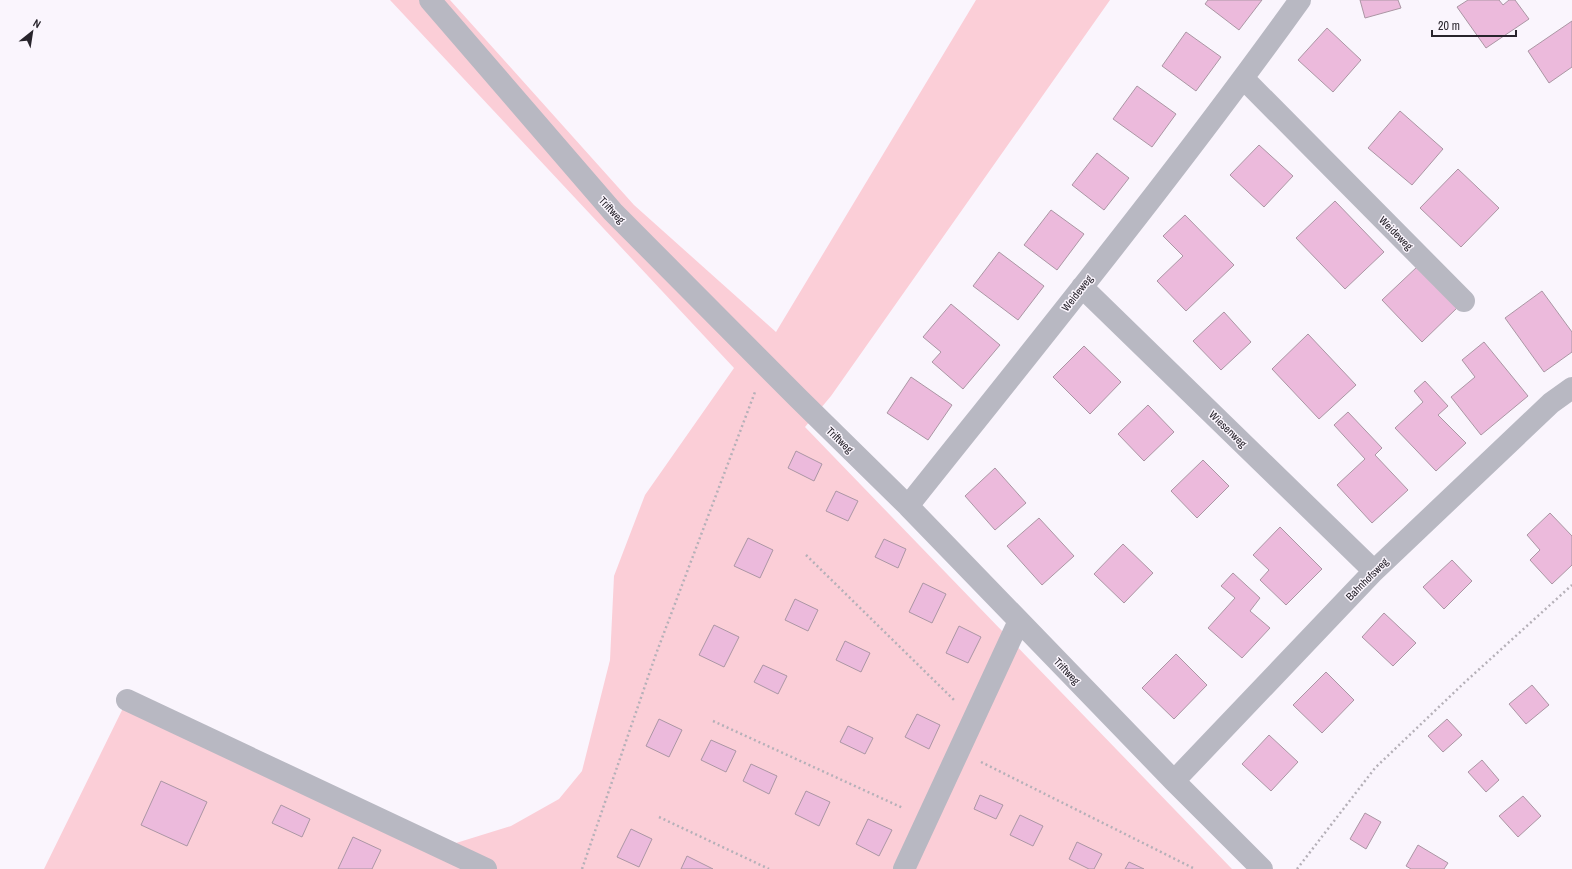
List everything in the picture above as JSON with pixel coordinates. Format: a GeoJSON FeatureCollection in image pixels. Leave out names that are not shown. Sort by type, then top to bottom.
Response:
{"type":"FeatureCollection","features":[{"type":"Feature","properties":{"kind":"street","name":"Triftweg"},"geometry":{"type":"LineString","coordinates":[[430,0],[613,212],[908,506],[1174,781],[1262,869]]}},
{"type":"Feature","properties":{"kind":"street","name":"Weideweg"},"geometry":{"type":"LineString","coordinates":[[908,506],[1082,287],[1244,79],[1300,0]]}},
{"type":"Feature","properties":{"kind":"street","name":"Weideweg"},"geometry":{"type":"LineString","coordinates":[[1244,79],[1464,301]]}},
{"type":"Feature","properties":{"kind":"street","name":"Wiesenweg"},"geometry":{"type":"LineString","coordinates":[[1082,287],[1374,571]]}},
{"type":"Feature","properties":{"kind":"street","name":"Bahnhofsweg"},"geometry":{"type":"LineString","coordinates":[[1174,781],[1374,571],[1551,403],[1572,388]]}},
{"type":"Feature","properties":{"kind":"street"},"geometry":{"type":"LineString","coordinates":[[904,869],[1019,622]]}},
{"type":"Feature","properties":{"kind":"street"},"geometry":{"type":"LineString","coordinates":[[127,700],[486,869]]}},
{"type":"Feature","properties":{"kind":"path"},"geometry":{"type":"LineString","coordinates":[[582,869],[656,654],[766,365]]}},
{"type":"Feature","properties":{"kind":"path"},"geometry":{"type":"LineString","coordinates":[[806,555],[974,720]]}},
{"type":"Feature","properties":{"kind":"path"},"geometry":{"type":"LineString","coordinates":[[1297,869],[1375,768],[1464,683],[1572,585]]}},
{"type":"Feature","properties":{"kind":"path"},"geometry":{"type":"LineString","coordinates":[[713,721],[928,819]]}},
{"type":"Feature","properties":{"kind":"path"},"geometry":{"type":"LineString","coordinates":[[959,751],[1195,869]]}},
{"type":"Feature","properties":{"kind":"path"},"geometry":{"type":"LineString","coordinates":[[659,817],[769,869]]}},
{"type":"Feature","properties":{"kind":"shaded area"},"geometry":{"type":"Polygon","coordinates":[[[390,0],[450,0],[634,205],[776,332],[976,0],[1110,0],[831,396],[805,427],[1232,869],[44,869],[127,700],[456,843],[511,826],[559,799],[582,771],[610,660],[614,576],[645,495],[734,368],[390,0]]]}},
{"type":"Feature","properties":{"kind":"building"},"geometry":{"type":"Polygon","coordinates":[[[1208,0],[1262,0],[1239,30],[1205,4],[1208,0]]]}},
{"type":"Feature","properties":{"kind":"building"},"geometry":{"type":"Polygon","coordinates":[[[1360,0],[1398,0],[1401,8],[1365,18],[1360,0]]]}},
{"type":"Feature","properties":{"kind":"building"},"geometry":{"type":"Polygon","coordinates":[[[1468,0],[1499,0],[1503,5],[1509,0],[1515,0],[1529,19],[1486,48],[1457,7],[1468,0]]]}},
{"type":"Feature","properties":{"kind":"building"},"geometry":{"type":"Polygon","coordinates":[[[1572,21],[1572,67],[1549,83],[1528,51],[1572,21]]]}},
{"type":"Feature","properties":{"kind":"building"},"geometry":{"type":"Polygon","coordinates":[[[1327,28],[1361,60],[1333,92],[1298,60],[1327,28]]]}},
{"type":"Feature","properties":{"kind":"building"},"geometry":{"type":"Polygon","coordinates":[[[1186,32],[1221,57],[1196,91],[1162,66],[1186,32]]]}},
{"type":"Feature","properties":{"kind":"building"},"geometry":{"type":"Polygon","coordinates":[[[1137,86],[1176,114],[1152,147],[1113,119],[1137,86]]]}},
{"type":"Feature","properties":{"kind":"building"},"geometry":{"type":"Polygon","coordinates":[[[1400,111],[1443,149],[1412,185],[1368,148],[1400,111]]]}},
{"type":"Feature","properties":{"kind":"building"},"geometry":{"type":"Polygon","coordinates":[[[1259,145],[1293,176],[1264,207],[1230,175],[1259,145]]]}},
{"type":"Feature","properties":{"kind":"building"},"geometry":{"type":"Polygon","coordinates":[[[1097,153],[1129,178],[1104,210],[1072,185],[1097,153]]]}},
{"type":"Feature","properties":{"kind":"building"},"geometry":{"type":"Polygon","coordinates":[[[1458,169],[1499,208],[1461,247],[1420,208],[1458,169]]]}},
{"type":"Feature","properties":{"kind":"building"},"geometry":{"type":"Polygon","coordinates":[[[1335,201],[1384,252],[1345,289],[1296,238],[1335,201]]]}},
{"type":"Feature","properties":{"kind":"building"},"geometry":{"type":"Polygon","coordinates":[[[1051,210],[1084,234],[1057,270],[1024,245],[1051,210]]]}},
{"type":"Feature","properties":{"kind":"building"},"geometry":{"type":"Polygon","coordinates":[[[1185,215],[1234,265],[1186,311],[1157,281],[1183,256],[1163,236],[1185,215]]]}},
{"type":"Feature","properties":{"kind":"building"},"geometry":{"type":"Polygon","coordinates":[[[999,252],[1044,286],[1018,320],[973,286],[999,252]]]}},
{"type":"Feature","properties":{"kind":"building"},"geometry":{"type":"Polygon","coordinates":[[[1418,266],[1458,307],[1422,342],[1382,300],[1418,266]]]}},
{"type":"Feature","properties":{"kind":"building"},"geometry":{"type":"Polygon","coordinates":[[[1542,291],[1572,332],[1572,352],[1544,372],[1505,318],[1542,291]]]}},
{"type":"Feature","properties":{"kind":"building"},"geometry":{"type":"Polygon","coordinates":[[[951,304],[1000,345],[963,389],[932,362],[941,352],[923,337],[951,304]]]}},
{"type":"Feature","properties":{"kind":"building"},"geometry":{"type":"Polygon","coordinates":[[[1224,312],[1251,342],[1221,370],[1193,341],[1224,312]]]}},
{"type":"Feature","properties":{"kind":"building"},"geometry":{"type":"Polygon","coordinates":[[[1308,334],[1356,385],[1319,419],[1272,369],[1308,334]]]}},
{"type":"Feature","properties":{"kind":"building"},"geometry":{"type":"Polygon","coordinates":[[[1484,342],[1528,396],[1481,435],[1451,397],[1475,377],[1462,360],[1484,342]]]}},
{"type":"Feature","properties":{"kind":"building"},"geometry":{"type":"Polygon","coordinates":[[[1084,346],[1121,382],[1090,414],[1053,377],[1084,346]]]}},
{"type":"Feature","properties":{"kind":"building"},"geometry":{"type":"Polygon","coordinates":[[[911,377],[952,405],[928,440],[887,413],[911,377]]]}},
{"type":"Feature","properties":{"kind":"building"},"geometry":{"type":"Polygon","coordinates":[[[1425,381],[1448,406],[1438,415],[1466,443],[1436,471],[1395,428],[1423,402],[1414,391],[1425,381]]]}},
{"type":"Feature","properties":{"kind":"building"},"geometry":{"type":"Polygon","coordinates":[[[1148,405],[1174,432],[1144,461],[1118,434],[1148,405]]]}},
{"type":"Feature","properties":{"kind":"building"},"geometry":{"type":"Polygon","coordinates":[[[1348,412],[1382,448],[1375,455],[1408,490],[1372,523],[1337,485],[1365,459],[1334,425],[1348,412]]]}},
{"type":"Feature","properties":{"kind":"building"},"geometry":{"type":"Polygon","coordinates":[[[796,451],[822,464],[814,481],[788,468],[796,451]]]}},
{"type":"Feature","properties":{"kind":"building"},"geometry":{"type":"Polygon","coordinates":[[[1203,460],[1229,486],[1197,518],[1171,491],[1203,460]]]}},
{"type":"Feature","properties":{"kind":"building"},"geometry":{"type":"Polygon","coordinates":[[[995,468],[1026,503],[995,530],[965,496],[995,468]]]}},
{"type":"Feature","properties":{"kind":"building"},"geometry":{"type":"Polygon","coordinates":[[[836,491],[858,501],[848,521],[826,511],[836,491]]]}},
{"type":"Feature","properties":{"kind":"building"},"geometry":{"type":"Polygon","coordinates":[[[1550,513],[1572,536],[1572,565],[1552,584],[1530,560],[1540,550],[1527,535],[1550,513]]]}},
{"type":"Feature","properties":{"kind":"building"},"geometry":{"type":"Polygon","coordinates":[[[1039,518],[1074,556],[1042,585],[1007,546],[1039,518]]]}},
{"type":"Feature","properties":{"kind":"building"},"geometry":{"type":"Polygon","coordinates":[[[1280,527],[1322,569],[1286,605],[1260,580],[1269,570],[1253,555],[1280,527]]]}},
{"type":"Feature","properties":{"kind":"building"},"geometry":{"type":"Polygon","coordinates":[[[748,538],[773,550],[760,578],[734,566],[748,538]]]}},
{"type":"Feature","properties":{"kind":"building"},"geometry":{"type":"Polygon","coordinates":[[[884,539],[906,549],[898,568],[875,557],[884,539]]]}},
{"type":"Feature","properties":{"kind":"building"},"geometry":{"type":"Polygon","coordinates":[[[1123,544],[1153,573],[1124,603],[1094,574],[1123,544]]]}},
{"type":"Feature","properties":{"kind":"building"},"geometry":{"type":"Polygon","coordinates":[[[1452,560],[1472,581],[1444,609],[1423,587],[1452,560]]]}},
{"type":"Feature","properties":{"kind":"building"},"geometry":{"type":"Polygon","coordinates":[[[1233,573],[1260,598],[1250,611],[1270,628],[1242,658],[1208,628],[1235,598],[1221,586],[1233,573]]]}},
{"type":"Feature","properties":{"kind":"building"},"geometry":{"type":"Polygon","coordinates":[[[923,583],[946,594],[932,623],[909,612],[923,583]]]}},
{"type":"Feature","properties":{"kind":"building"},"geometry":{"type":"Polygon","coordinates":[[[795,599],[818,610],[808,631],[785,620],[795,599]]]}},
{"type":"Feature","properties":{"kind":"building"},"geometry":{"type":"Polygon","coordinates":[[[1384,613],[1416,643],[1393,666],[1362,637],[1384,613]]]}},
{"type":"Feature","properties":{"kind":"building"},"geometry":{"type":"Polygon","coordinates":[[[714,625],[739,637],[724,667],[699,655],[714,625]]]}},
{"type":"Feature","properties":{"kind":"building"},"geometry":{"type":"Polygon","coordinates":[[[959,626],[981,637],[968,663],[946,653],[959,626]]]}},
{"type":"Feature","properties":{"kind":"building"},"geometry":{"type":"Polygon","coordinates":[[[845,641],[870,653],[861,672],[836,660],[845,641]]]}},
{"type":"Feature","properties":{"kind":"building"},"geometry":{"type":"Polygon","coordinates":[[[1176,654],[1207,685],[1174,719],[1142,688],[1176,654]]]}},
{"type":"Feature","properties":{"kind":"building"},"geometry":{"type":"Polygon","coordinates":[[[763,665],[787,676],[778,694],[754,682],[763,665]]]}},
{"type":"Feature","properties":{"kind":"building"},"geometry":{"type":"Polygon","coordinates":[[[1326,672],[1354,700],[1322,733],[1293,705],[1326,672]]]}},
{"type":"Feature","properties":{"kind":"building"},"geometry":{"type":"Polygon","coordinates":[[[1532,685],[1549,705],[1526,724],[1509,704],[1532,685]]]}},
{"type":"Feature","properties":{"kind":"building"},"geometry":{"type":"Polygon","coordinates":[[[917,714],[940,725],[929,749],[905,737],[917,714]]]}},
{"type":"Feature","properties":{"kind":"building"},"geometry":{"type":"Polygon","coordinates":[[[659,719],[682,730],[669,757],[646,746],[659,719]]]}},
{"type":"Feature","properties":{"kind":"building"},"geometry":{"type":"Polygon","coordinates":[[[1447,719],[1462,735],[1443,752],[1428,736],[1447,719]]]}},
{"type":"Feature","properties":{"kind":"building"},"geometry":{"type":"Polygon","coordinates":[[[848,726],[873,738],[865,754],[840,742],[848,726]]]}},
{"type":"Feature","properties":{"kind":"building"},"geometry":{"type":"Polygon","coordinates":[[[1269,735],[1298,762],[1271,791],[1242,764],[1269,735]]]}},
{"type":"Feature","properties":{"kind":"building"},"geometry":{"type":"Polygon","coordinates":[[[711,740],[736,751],[726,772],[701,760],[711,740]]]}},
{"type":"Feature","properties":{"kind":"building"},"geometry":{"type":"Polygon","coordinates":[[[1482,760],[1499,780],[1486,792],[1468,772],[1482,760]]]}},
{"type":"Feature","properties":{"kind":"building"},"geometry":{"type":"Polygon","coordinates":[[[751,764],[777,776],[769,794],[743,781],[751,764]]]}},
{"type":"Feature","properties":{"kind":"building"},"geometry":{"type":"Polygon","coordinates":[[[161,781],[207,802],[187,846],[141,825],[161,781]]]}},
{"type":"Feature","properties":{"kind":"building"},"geometry":{"type":"Polygon","coordinates":[[[806,791],[830,802],[819,826],[795,814],[806,791]]]}},
{"type":"Feature","properties":{"kind":"building"},"geometry":{"type":"Polygon","coordinates":[[[980,795],[1003,805],[996,819],[974,809],[980,795]]]}},
{"type":"Feature","properties":{"kind":"building"},"geometry":{"type":"Polygon","coordinates":[[[1523,796],[1541,816],[1518,837],[1499,816],[1523,796]]]}},
{"type":"Feature","properties":{"kind":"building"},"geometry":{"type":"Polygon","coordinates":[[[281,805],[310,819],[302,837],[272,823],[281,805]]]}},
{"type":"Feature","properties":{"kind":"building"},"geometry":{"type":"Polygon","coordinates":[[[1365,813],[1381,822],[1366,849],[1350,839],[1365,813]]]}},
{"type":"Feature","properties":{"kind":"building"},"geometry":{"type":"Polygon","coordinates":[[[1020,815],[1043,826],[1033,846],[1010,835],[1020,815]]]}},
{"type":"Feature","properties":{"kind":"building"},"geometry":{"type":"Polygon","coordinates":[[[868,819],[892,830],[879,856],[856,844],[868,819]]]}},
{"type":"Feature","properties":{"kind":"building"},"geometry":{"type":"Polygon","coordinates":[[[631,829],[652,839],[639,867],[617,857],[631,829]]]}},
{"type":"Feature","properties":{"kind":"building"},"geometry":{"type":"Polygon","coordinates":[[[353,837],[381,850],[372,869],[338,869],[353,837]]]}},
{"type":"Feature","properties":{"kind":"building"},"geometry":{"type":"Polygon","coordinates":[[[1077,842],[1102,854],[1094,869],[1089,869],[1069,859],[1077,842]]]}},
{"type":"Feature","properties":{"kind":"building"},"geometry":{"type":"Polygon","coordinates":[[[1418,845],[1448,863],[1444,869],[1411,869],[1406,866],[1418,845]]]}},
{"type":"Feature","properties":{"kind":"building"},"geometry":{"type":"Polygon","coordinates":[[[687,856],[713,869],[681,869],[687,856]]]}},
{"type":"Feature","properties":{"kind":"building"},"geometry":{"type":"Polygon","coordinates":[[[1129,862],[1144,869],[1125,869],[1129,862]]]}}]}
